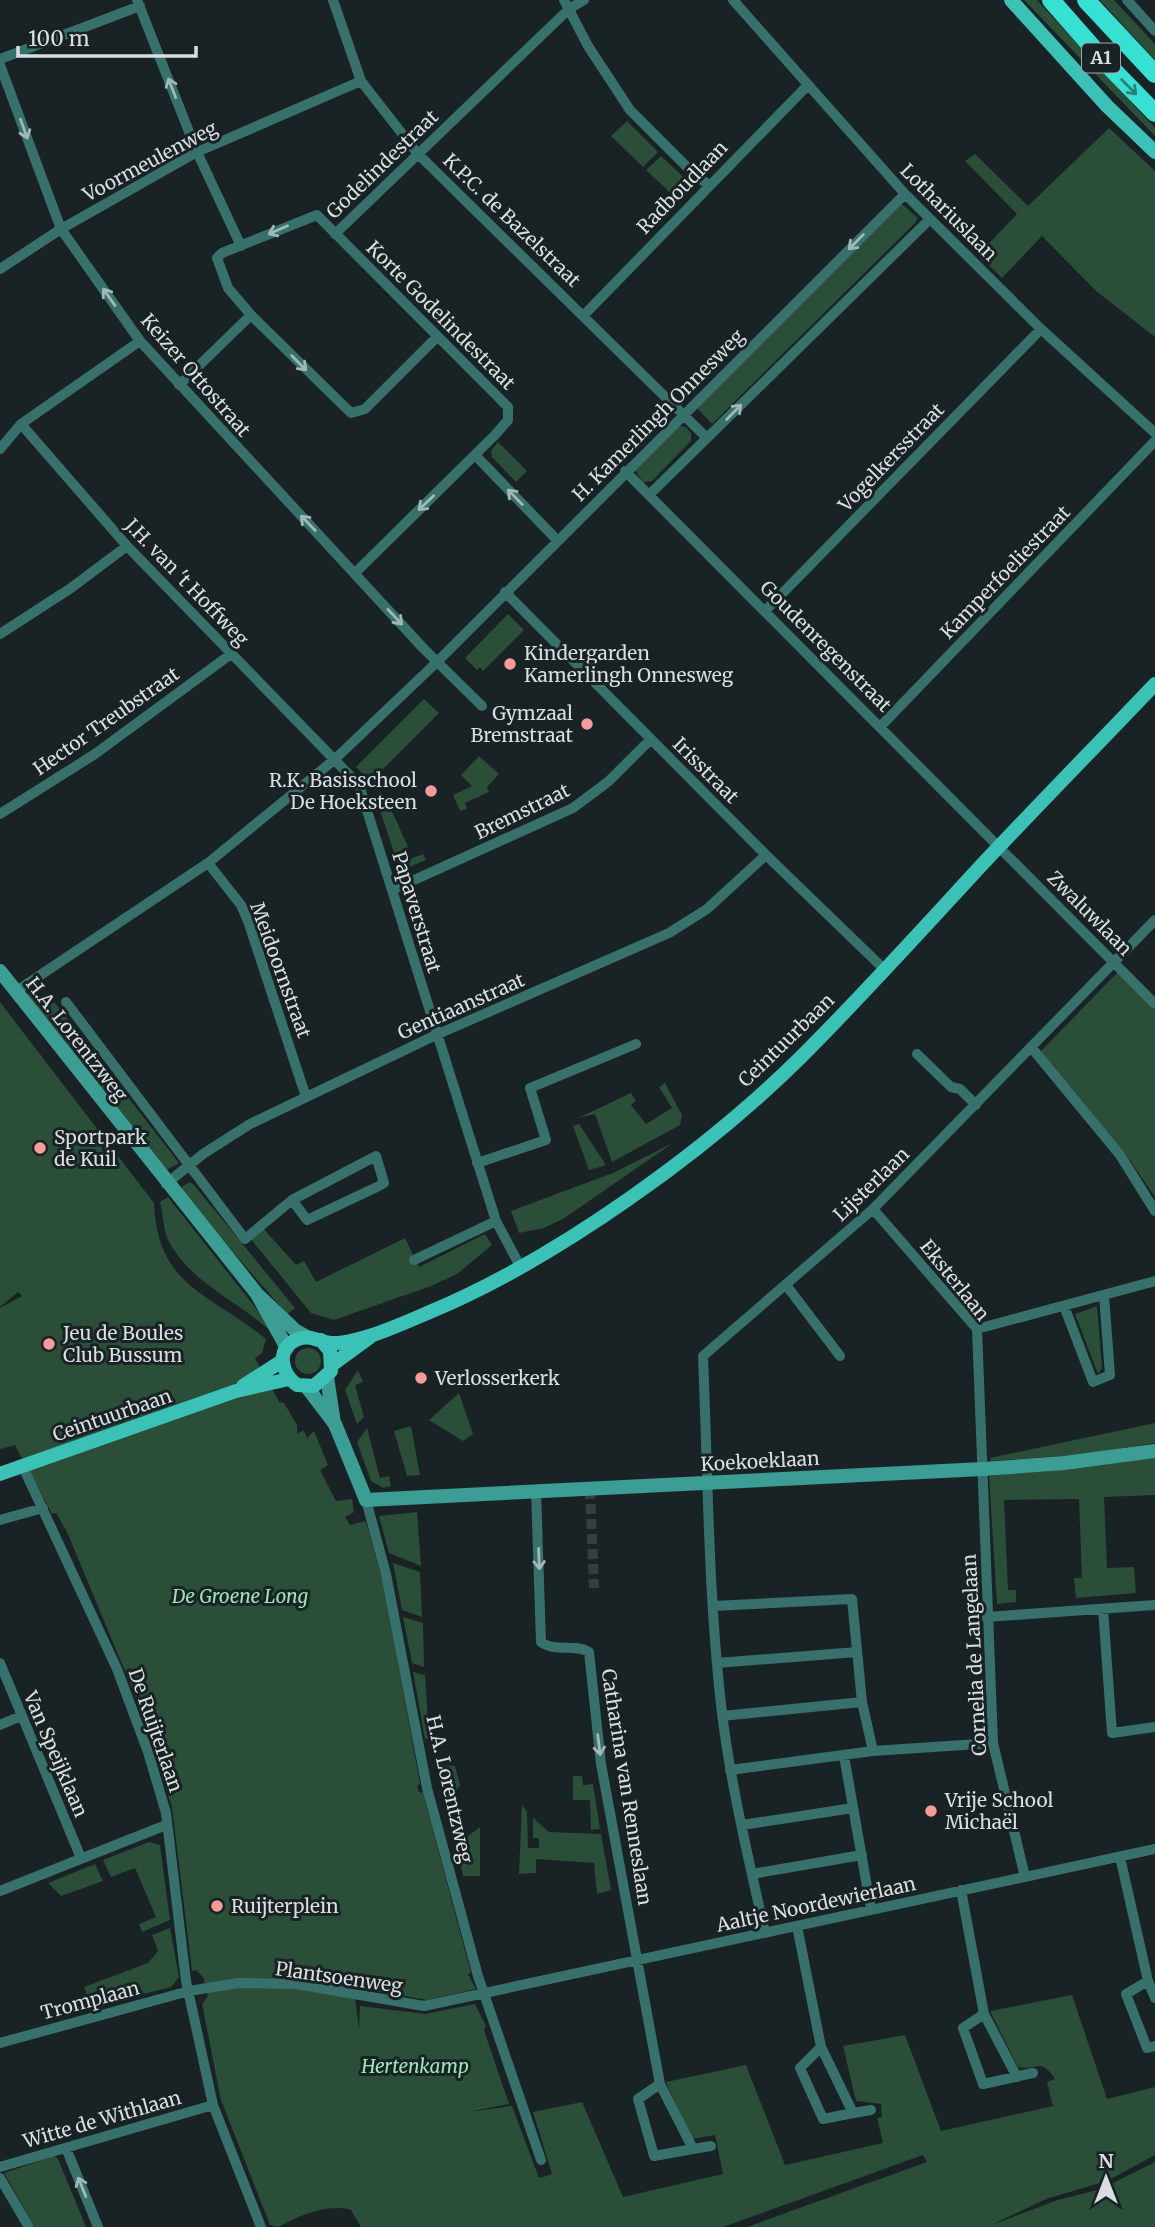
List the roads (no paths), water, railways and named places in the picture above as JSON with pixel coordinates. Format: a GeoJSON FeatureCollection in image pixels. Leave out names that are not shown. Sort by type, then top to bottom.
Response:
{"type":"FeatureCollection","features":[{"type":"Feature","properties":{"kind":"highway","name":"A1"},"geometry":{"type":"LineString","coordinates":[[1051,0],[1155,113]]}},
{"type":"Feature","properties":{"kind":"highway","name":"A1"},"geometry":{"type":"LineString","coordinates":[[1086,0],[1155,74]]}},
{"type":"Feature","properties":{"kind":"main road"},"geometry":{"type":"LineString","coordinates":[[1012,0],[1107,106],[1155,152]]}},
{"type":"Feature","properties":{"kind":"main road","name":"Ceintuurbaan"},"geometry":{"type":"LineString","coordinates":[[314,1339],[335,1343],[374,1334],[461,1299],[578,1231],[692,1153],[799,1059],[1155,684]]}},
{"type":"Feature","properties":{"kind":"main road","name":"Ceintuurbaan"},"geometry":{"type":"LineString","coordinates":[[330,1370],[374,1334]]}},
{"type":"Feature","properties":{"kind":"main road"},"geometry":{"type":"LineString","coordinates":[[314,1339],[330,1351],[330,1370],[314,1386],[306,1386],[289,1379],[284,1354],[314,1339]]}},
{"type":"Feature","properties":{"kind":"main road","name":"Ceintuurbaan"},"geometry":{"type":"LineString","coordinates":[[236,1391],[284,1354]]}},
{"type":"Feature","properties":{"kind":"main road","name":"Ceintuurbaan"},"geometry":{"type":"LineString","coordinates":[[0,1474],[236,1391],[289,1379]]}},
{"type":"Feature","properties":{"kind":"street","name":"K.P.C. de Bazelstraat"},"geometry":{"type":"LineString","coordinates":[[333,0],[361,81],[418,154],[708,438]]}},
{"type":"Feature","properties":{"kind":"street","name":"Godelindestraat"},"geometry":{"type":"LineString","coordinates":[[251,315],[228,288],[218,264],[222,253],[311,215],[320,218],[335,234],[567,5],[584,0]]}},
{"type":"Feature","properties":{"kind":"street","name":"Lothariuslaan"},"geometry":{"type":"LineString","coordinates":[[733,0],[905,194],[1041,329],[1155,433]]}},
{"type":"Feature","properties":{"kind":"street"},"geometry":{"type":"LineString","coordinates":[[1126,0],[1155,31]]}},
{"type":"Feature","properties":{"kind":"street"},"geometry":{"type":"LineString","coordinates":[[0,59],[139,3],[197,152],[241,246]]}},
{"type":"Feature","properties":{"kind":"street"},"geometry":{"type":"LineString","coordinates":[[567,5],[588,46],[630,110],[697,177],[708,184]]}},
{"type":"Feature","properties":{"kind":"street","name":"Keizer Ottostraat"},"geometry":{"type":"LineString","coordinates":[[0,65],[61,229],[139,341],[437,662]]}},
{"type":"Feature","properties":{"kind":"street","name":"Voormeulenweg"},"geometry":{"type":"LineString","coordinates":[[0,269],[61,229],[197,152],[361,81]]}},
{"type":"Feature","properties":{"kind":"street","name":"Radboudlaan"},"geometry":{"type":"LineString","coordinates":[[584,315],[708,184],[807,86]]}},
{"type":"Feature","properties":{"kind":"street","name":"H. Kamerlingh Onnesweg"},"geometry":{"type":"LineString","coordinates":[[15,992],[208,863],[334,760],[437,662],[556,539],[905,194]]}},
{"type":"Feature","properties":{"kind":"street"},"geometry":{"type":"LineString","coordinates":[[650,494],[930,219]]}},
{"type":"Feature","properties":{"kind":"street","name":"Korte Godelindestraat"},"geometry":{"type":"LineString","coordinates":[[335,234],[508,407],[510,414],[508,421],[475,455],[355,573]]}},
{"type":"Feature","properties":{"kind":"street"},"geometry":{"type":"LineString","coordinates":[[179,385],[251,315],[351,413],[366,408],[437,337]]}},
{"type":"Feature","properties":{"kind":"street","name":"Vogelkersstraat"},"geometry":{"type":"LineString","coordinates":[[766,610],[1041,329]]}},
{"type":"Feature","properties":{"kind":"street"},"geometry":{"type":"LineString","coordinates":[[0,449],[21,424],[139,341]]}},
{"type":"Feature","properties":{"kind":"street","name":"J.H. van 't Hoffweg"},"geometry":{"type":"LineString","coordinates":[[21,424],[127,546],[334,760]]}},
{"type":"Feature","properties":{"kind":"street","name":"Kamperfoeliestraat"},"geometry":{"type":"LineString","coordinates":[[881,726],[1155,441]]}},
{"type":"Feature","properties":{"kind":"street"},"geometry":{"type":"LineString","coordinates":[[475,455],[556,539]]}},
{"type":"Feature","properties":{"kind":"street","name":"Goudenregenstraat"},"geometry":{"type":"LineString","coordinates":[[625,471],[1000,846]]}},
{"type":"Feature","properties":{"kind":"street"},"geometry":{"type":"LineString","coordinates":[[0,634],[71,588],[127,546]]}},
{"type":"Feature","properties":{"kind":"street","name":"Irisstraat"},"geometry":{"type":"LineString","coordinates":[[505,592],[766,855],[885,970]]}},
{"type":"Feature","properties":{"kind":"street","name":"Hector Treubstraat"},"geometry":{"type":"LineString","coordinates":[[0,814],[95,754],[231,654]]}},
{"type":"Feature","properties":{"kind":"street"},"geometry":{"type":"LineString","coordinates":[[437,662],[482,706]]}},
{"type":"Feature","properties":{"kind":"street","name":"Bremstraat"},"geometry":{"type":"LineString","coordinates":[[392,890],[573,808],[609,781],[651,739]]}},
{"type":"Feature","properties":{"kind":"street","name":"Papaverstraat"},"geometry":{"type":"LineString","coordinates":[[334,760],[359,785],[496,1221],[520,1266]]}},
{"type":"Feature","properties":{"kind":"street","name":"Zwaluwlaan"},"geometry":{"type":"LineString","coordinates":[[1000,846],[1155,1004]]}},
{"type":"Feature","properties":{"kind":"street","name":"Gentiaanstraat"},"geometry":{"type":"LineString","coordinates":[[166,1184],[250,1124],[436,1035],[669,933],[707,909],[766,855]]}},
{"type":"Feature","properties":{"kind":"street","name":"Meidoornstraat"},"geometry":{"type":"LineString","coordinates":[[208,863],[241,905],[248,921],[306,1097]]}},
{"type":"Feature","properties":{"kind":"street","name":"Lijsterlaan"},"geometry":{"type":"LineString","coordinates":[[707,1482],[703,1356],[873,1209],[1113,960],[1155,920]]}},
{"type":"Feature","properties":{"kind":"street","name":"H.A. Lorentzweg"},"geometry":{"type":"LineString","coordinates":[[0,971],[166,1184],[257,1294],[314,1339]]}},
{"type":"Feature","properties":{"kind":"street","name":"H.A. Lorentzweg"},"geometry":{"type":"LineString","coordinates":[[66,1002],[245,1239],[292,1200]]}},
{"type":"Feature","properties":{"kind":"street"},"geometry":{"type":"LineString","coordinates":[[477,1163],[546,1140],[530,1088],[636,1044]]}},
{"type":"Feature","properties":{"kind":"street"},"geometry":{"type":"LineString","coordinates":[[1031,1046],[1120,1156],[1155,1210]]}},
{"type":"Feature","properties":{"kind":"street"},"geometry":{"type":"LineString","coordinates":[[918,1054],[951,1087],[960,1089],[976,1105]]}},
{"type":"Feature","properties":{"kind":"street"},"geometry":{"type":"LineString","coordinates":[[376,1156],[384,1183],[379,1186],[307,1220],[292,1200],[376,1156]]}},
{"type":"Feature","properties":{"kind":"street","name":"Eksterlaan"},"geometry":{"type":"LineString","coordinates":[[873,1209],[976,1329],[983,1469]]}},
{"type":"Feature","properties":{"kind":"street"},"geometry":{"type":"LineString","coordinates":[[414,1260],[496,1221]]}},
{"type":"Feature","properties":{"kind":"street"},"geometry":{"type":"LineString","coordinates":[[976,1329],[1155,1281]]}},
{"type":"Feature","properties":{"kind":"street"},"geometry":{"type":"LineString","coordinates":[[786,1285],[839,1356]]}},
{"type":"Feature","properties":{"kind":"street","name":"H.A. Lorentzweg"},"geometry":{"type":"LineString","coordinates":[[257,1294],[284,1354]]}},
{"type":"Feature","properties":{"kind":"street"},"geometry":{"type":"LineString","coordinates":[[1064,1306],[1093,1382],[1110,1375],[1104,1295]]}},
{"type":"Feature","properties":{"kind":"street","name":"H.A. Lorentzweg"},"geometry":{"type":"LineString","coordinates":[[330,1370],[335,1424]]}},
{"type":"Feature","properties":{"kind":"street","name":"H.A. Lorentzweg"},"geometry":{"type":"LineString","coordinates":[[306,1386],[335,1424],[366,1500],[386,1574],[427,1788],[484,1994],[541,2160]]}},
{"type":"Feature","properties":{"kind":"street","name":"Koekoeklaan"},"geometry":{"type":"LineString","coordinates":[[366,1500],[983,1469],[1064,1463],[1155,1451]]}},
{"type":"Feature","properties":{"kind":"street","name":"De Ruijterlaan"},"geometry":{"type":"LineString","coordinates":[[23,1467],[117,1669],[148,1752],[166,1813],[189,1991],[213,2105],[261,2227]]}},
{"type":"Feature","properties":{"kind":"street","name":"Cornelia de Langelaan"},"geometry":{"type":"LineString","coordinates":[[983,1469],[986,1617],[993,1743],[1025,1877]]}},
{"type":"Feature","properties":{"kind":"street"},"geometry":{"type":"LineString","coordinates":[[707,1482],[716,1663],[722,1716],[730,1770],[765,1933]]}},
{"type":"Feature","properties":{"kind":"street","name":"Catharina van Renneslaan"},"geometry":{"type":"LineString","coordinates":[[536,1491],[541,1642],[549,1648],[581,1647],[589,1652],[601,1764],[637,1960]]}},
{"type":"Feature","properties":{"kind":"street"},"geometry":{"type":"LineString","coordinates":[[0,1520],[43,1508]]}},
{"type":"Feature","properties":{"kind":"street"},"geometry":{"type":"LineString","coordinates":[[713,1606],[852,1599],[862,1702],[873,1751]]}},
{"type":"Feature","properties":{"kind":"street"},"geometry":{"type":"LineString","coordinates":[[986,1617],[1155,1605]]}},
{"type":"Feature","properties":{"kind":"street"},"geometry":{"type":"LineString","coordinates":[[1103,1609],[1111,1733],[1155,1727]]}},
{"type":"Feature","properties":{"kind":"street"},"geometry":{"type":"LineString","coordinates":[[716,1663],[857,1652]]}},
{"type":"Feature","properties":{"kind":"street","name":"Van Speijklaan"},"geometry":{"type":"LineString","coordinates":[[0,1663],[5,1689],[21,1716],[81,1858]]}},
{"type":"Feature","properties":{"kind":"street"},"geometry":{"type":"LineString","coordinates":[[722,1716],[862,1702]]}},
{"type":"Feature","properties":{"kind":"street"},"geometry":{"type":"LineString","coordinates":[[0,1724],[21,1716]]}},
{"type":"Feature","properties":{"kind":"street"},"geometry":{"type":"LineString","coordinates":[[730,1770],[873,1751],[993,1743]]}},
{"type":"Feature","properties":{"kind":"street"},"geometry":{"type":"LineString","coordinates":[[844,1756],[871,1909]]}},
{"type":"Feature","properties":{"kind":"street"},"geometry":{"type":"LineString","coordinates":[[742,1825],[853,1808]]}},
{"type":"Feature","properties":{"kind":"street"},"geometry":{"type":"LineString","coordinates":[[0,1891],[166,1825]]}},
{"type":"Feature","properties":{"kind":"street","name":"Aaltje Noordewierlaan"},"geometry":{"type":"LineString","coordinates":[[484,1994],[1155,1849]]}},
{"type":"Feature","properties":{"kind":"street"},"geometry":{"type":"LineString","coordinates":[[752,1874],[862,1854]]}},
{"type":"Feature","properties":{"kind":"street"},"geometry":{"type":"LineString","coordinates":[[1120,1857],[1148,1980],[1155,1998]]}},
{"type":"Feature","properties":{"kind":"street"},"geometry":{"type":"LineString","coordinates":[[961,1890],[984,2014],[1017,2077]]}},
{"type":"Feature","properties":{"kind":"street"},"geometry":{"type":"LineString","coordinates":[[797,1926],[821,2047],[853,2113]]}},
{"type":"Feature","properties":{"kind":"street"},"geometry":{"type":"LineString","coordinates":[[637,1960],[660,2084],[693,2150]]}},
{"type":"Feature","properties":{"kind":"street"},"geometry":{"type":"LineString","coordinates":[[1148,1980],[1126,1994],[1147,2048],[1155,2046]]}},
{"type":"Feature","properties":{"kind":"street","name":"Plantsoenweg"},"geometry":{"type":"LineString","coordinates":[[189,1991],[238,1983],[296,1984],[424,2007],[484,1994]]}},
{"type":"Feature","properties":{"kind":"street","name":"Tromplaan"},"geometry":{"type":"LineString","coordinates":[[0,2043],[189,1991]]}},
{"type":"Feature","properties":{"kind":"street"},"geometry":{"type":"LineString","coordinates":[[984,2014],[963,2028],[983,2084],[1033,2073]]}},
{"type":"Feature","properties":{"kind":"street"},"geometry":{"type":"LineString","coordinates":[[821,2047],[800,2068],[823,2119],[871,2110]]}},
{"type":"Feature","properties":{"kind":"street"},"geometry":{"type":"LineString","coordinates":[[660,2084],[638,2099],[654,2156],[710,2146]]}},
{"type":"Feature","properties":{"kind":"street","name":"Witte de Withlaan"},"geometry":{"type":"LineString","coordinates":[[0,2166],[213,2105]]}},
{"type":"Feature","properties":{"kind":"street"},"geometry":{"type":"LineString","coordinates":[[66,2148],[98,2227]]}},
{"type":"Feature","properties":{"kind":"street"},"geometry":{"type":"LineString","coordinates":[[0,2178],[29,2227]]}},
{"type":"Feature","properties":{"kind":"tunnel"},"geometry":{"type":"LineString","coordinates":[[590,1489],[594,1588]]}},
{"type":"Feature","properties":{"kind":"place","name":"Kindergarden Kamerlingh Onnesweg"},"geometry":{"type":"Point","coordinates":[510,664]}},
{"type":"Feature","properties":{"kind":"place","name":"Gymzaal Bremstraat"},"geometry":{"type":"Point","coordinates":[587,724]}},
{"type":"Feature","properties":{"kind":"place","name":"R.K. Basisschool De Hoeksteen"},"geometry":{"type":"Point","coordinates":[431,791]}},
{"type":"Feature","properties":{"kind":"place","name":"Sportpark de Kuil"},"geometry":{"type":"Point","coordinates":[40,1148]}},
{"type":"Feature","properties":{"kind":"place","name":"Jeu de Boules Club Bussum"},"geometry":{"type":"Point","coordinates":[49,1344]}},
{"type":"Feature","properties":{"kind":"place","name":"Verlosserkerk"},"geometry":{"type":"Point","coordinates":[421,1378]}},
{"type":"Feature","properties":{"kind":"place","name":"Vrije School Michaël"},"geometry":{"type":"Point","coordinates":[931,1811]}},
{"type":"Feature","properties":{"kind":"place","name":"Ruijterplein"},"geometry":{"type":"Point","coordinates":[217,1906]}},
{"type":"Feature","properties":{"kind":"park label","name":"De Groene Long"},"geometry":{"type":"Point","coordinates":[240,1596]}},
{"type":"Feature","properties":{"kind":"park label","name":"Hertenkamp"},"geometry":{"type":"Point","coordinates":[415,2066]}}]}
